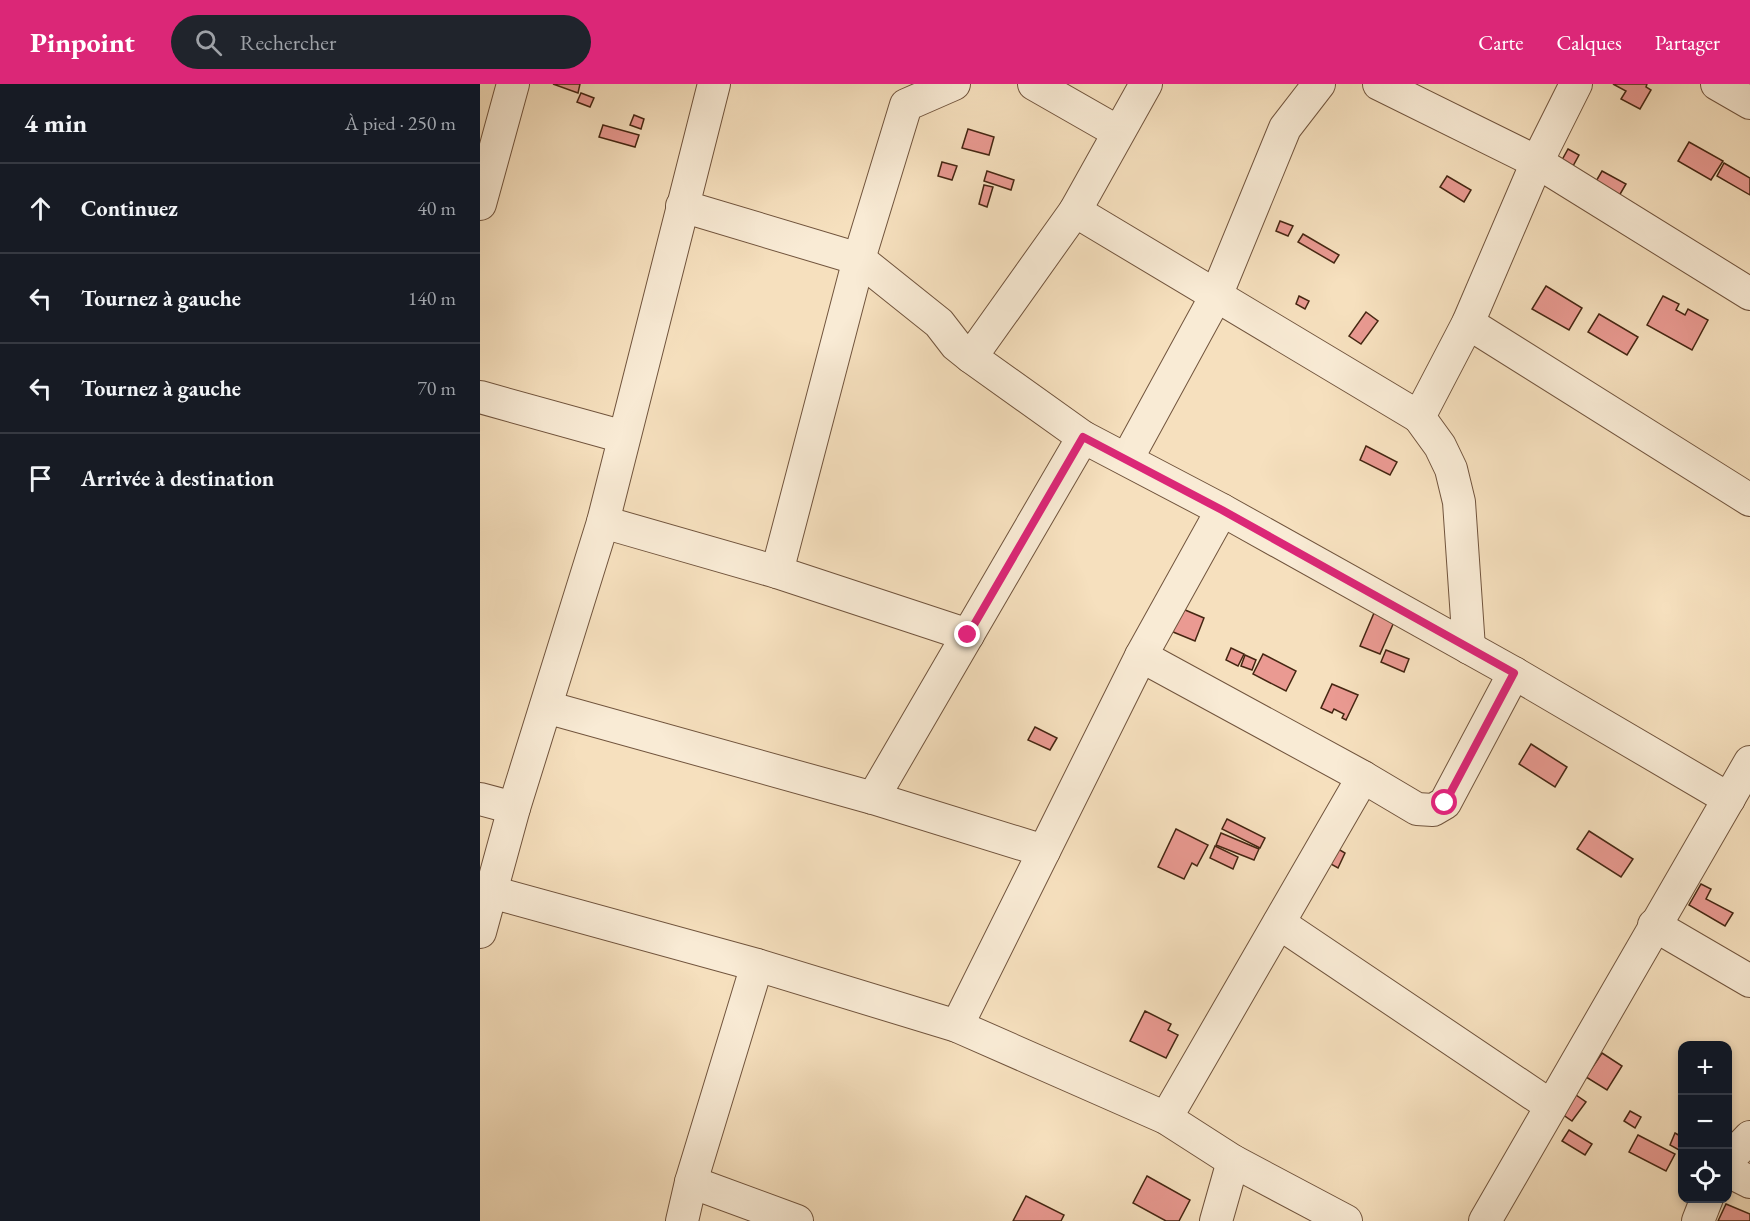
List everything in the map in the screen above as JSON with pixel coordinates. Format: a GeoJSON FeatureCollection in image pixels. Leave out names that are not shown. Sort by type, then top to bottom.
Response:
{"type":"FeatureCollection","features":[{"type":"Feature","properties":{"kind":"street"},"geometry":{"type":"LineString","coordinates":[[482,187],[513,84]]}},
{"type":"Feature","properties":{"kind":"street"},"geometry":{"type":"LineString","coordinates":[[480,932],[514,808],[603,522],[714,84]]}},
{"type":"Feature","properties":{"kind":"street"},"geometry":{"type":"LineString","coordinates":[[777,572],[859,259],[906,105],[954,84]]}},
{"type":"Feature","properties":{"kind":"street"},"geometry":{"type":"LineString","coordinates":[[1034,84],[1118,132]]}},
{"type":"Feature","properties":{"kind":"street"},"geometry":{"type":"LineString","coordinates":[[971,357],[1075,211],[1146,84]]}},
{"type":"Feature","properties":{"kind":"street"},"geometry":{"type":"LineString","coordinates":[[1128,459],[1216,296],[1285,128],[1319,84]]}},
{"type":"Feature","properties":{"kind":"street"},"geometry":{"type":"LineString","coordinates":[[1379,84],[1537,162],[1750,294]]}},
{"type":"Feature","properties":{"kind":"street"},"geometry":{"type":"LineString","coordinates":[[1419,417],[1468,323],[1537,162],[1575,84]]}},
{"type":"Feature","properties":{"kind":"street"},"geometry":{"type":"LineString","coordinates":[[1717,84],[1750,104]]}},
{"type":"Feature","properties":{"kind":"street"},"geometry":{"type":"LineString","coordinates":[[682,206],[859,259],[939,323],[956,345],[971,357],[1083,437],[1222,510],[1514,673],[1729,799]]}},
{"type":"Feature","properties":{"kind":"street"},"geometry":{"type":"LineString","coordinates":[[1075,211],[1419,417],[1444,453],[1451,468],[1460,502],[1469,648]]}},
{"type":"Feature","properties":{"kind":"street"},"geometry":{"type":"LineString","coordinates":[[1468,323],[1750,500]]}},
{"type":"Feature","properties":{"kind":"street"},"geometry":{"type":"LineString","coordinates":[[480,397],[624,437]]}},
{"type":"Feature","properties":{"kind":"street"},"geometry":{"type":"LineString","coordinates":[[873,798],[1083,437]]}},
{"type":"Feature","properties":{"kind":"street"},"geometry":{"type":"LineString","coordinates":[[957,1026],[1142,656],[1222,510]]}},
{"type":"Feature","properties":{"kind":"street"},"geometry":{"type":"LineString","coordinates":[[603,522],[777,572],[968,635]]}},
{"type":"Feature","properties":{"kind":"street"},"geometry":{"type":"LineString","coordinates":[[1142,656],[1417,809],[1433,810],[1445,803],[1514,673]]}},
{"type":"Feature","properties":{"kind":"street"},"geometry":{"type":"LineString","coordinates":[[546,707],[873,798],[1044,851]]}},
{"type":"Feature","properties":{"kind":"street"},"geometry":{"type":"LineString","coordinates":[[1485,1221],[1750,762]]}},
{"type":"Feature","properties":{"kind":"street"},"geometry":{"type":"LineString","coordinates":[[1166,1118],[1363,777]]}},
{"type":"Feature","properties":{"kind":"street"},"geometry":{"type":"LineString","coordinates":[[480,799],[514,808]]}},
{"type":"Feature","properties":{"kind":"street"},"geometry":{"type":"LineString","coordinates":[[491,892],[757,965],[957,1026],[1166,1118],[1233,1161],[1346,1221]]}},
{"type":"Feature","properties":{"kind":"street"},"geometry":{"type":"LineString","coordinates":[[1279,923],[1551,1106]]}},
{"type":"Feature","properties":{"kind":"street"},"geometry":{"type":"LineString","coordinates":[[1654,925],[1750,981]]}},
{"type":"Feature","properties":{"kind":"street"},"geometry":{"type":"LineString","coordinates":[[682,1221],[691,1182],[757,965]]}},
{"type":"Feature","properties":{"kind":"street"},"geometry":{"type":"LineString","coordinates":[[1732,1156],[1750,1137]]}},
{"type":"Feature","properties":{"kind":"street"},"geometry":{"type":"LineString","coordinates":[[1216,1221],[1233,1161]]}},
{"type":"Feature","properties":{"kind":"street"},"geometry":{"type":"LineString","coordinates":[[1732,1173],[1750,1182]]}},
{"type":"Feature","properties":{"kind":"street"},"geometry":{"type":"LineString","coordinates":[[691,1182],[797,1221]]}},
{"type":"Feature","properties":{"kind":"street"},"geometry":{"type":"LineString","coordinates":[[1698,1221],[1705,1203]]}},
{"type":"Feature","properties":{"kind":"building"},"geometry":{"type":"Polygon","coordinates":[[[553,84],[580,84],[578,93],[553,84]]]}},
{"type":"Feature","properties":{"kind":"building"},"geometry":{"type":"Polygon","coordinates":[[[1613,84],[1647,84],[1646,87],[1651,90],[1640,109],[1621,99],[1626,91],[1613,84]]]}},
{"type":"Feature","properties":{"kind":"building"},"geometry":{"type":"Polygon","coordinates":[[[581,93],[594,98],[590,107],[577,102],[581,93]]]}},
{"type":"Feature","properties":{"kind":"building"},"geometry":{"type":"Polygon","coordinates":[[[634,115],[644,119],[641,129],[630,125],[634,115]]]}},
{"type":"Feature","properties":{"kind":"building"},"geometry":{"type":"Polygon","coordinates":[[[603,125],[639,135],[635,147],[599,137],[603,125]]]}},
{"type":"Feature","properties":{"kind":"building"},"geometry":{"type":"Polygon","coordinates":[[[968,129],[994,137],[989,155],[962,148],[968,129]]]}},
{"type":"Feature","properties":{"kind":"building"},"geometry":{"type":"Polygon","coordinates":[[[1689,142],[1723,161],[1711,180],[1678,161],[1689,142]]]}},
{"type":"Feature","properties":{"kind":"building"},"geometry":{"type":"Polygon","coordinates":[[[1568,149],[1579,155],[1573,166],[1562,160],[1568,149]]]}},
{"type":"Feature","properties":{"kind":"building"},"geometry":{"type":"Polygon","coordinates":[[[942,162],[957,166],[952,180],[938,176],[942,162]]]}},
{"type":"Feature","properties":{"kind":"building"},"geometry":{"type":"Polygon","coordinates":[[[1724,163],[1750,178],[1750,195],[1717,176],[1724,163]]]}},
{"type":"Feature","properties":{"kind":"building"},"geometry":{"type":"Polygon","coordinates":[[[987,171],[1014,180],[1011,190],[984,181],[987,171]]]}},
{"type":"Feature","properties":{"kind":"building"},"geometry":{"type":"Polygon","coordinates":[[[1602,171],[1626,184],[1619,196],[1595,183],[1602,171]]]}},
{"type":"Feature","properties":{"kind":"building"},"geometry":{"type":"Polygon","coordinates":[[[1447,176],[1471,190],[1464,202],[1440,187],[1447,176]]]}},
{"type":"Feature","properties":{"kind":"building"},"geometry":{"type":"Polygon","coordinates":[[[984,185],[993,187],[987,207],[979,204],[984,185]]]}},
{"type":"Feature","properties":{"kind":"building"},"geometry":{"type":"Polygon","coordinates":[[[1280,221],[1293,226],[1288,236],[1276,231],[1280,221]]]}},
{"type":"Feature","properties":{"kind":"building"},"geometry":{"type":"Polygon","coordinates":[[[1303,234],[1339,255],[1334,263],[1298,242],[1303,234]]]}},
{"type":"Feature","properties":{"kind":"building"},"geometry":{"type":"Polygon","coordinates":[[[1546,286],[1582,308],[1569,330],[1532,309],[1546,286]]]}},
{"type":"Feature","properties":{"kind":"building"},"geometry":{"type":"Polygon","coordinates":[[[1299,296],[1309,301],[1305,309],[1296,304],[1299,296]]]}},
{"type":"Feature","properties":{"kind":"building"},"geometry":{"type":"Polygon","coordinates":[[[1663,296],[1679,304],[1676,310],[1685,315],[1688,309],[1708,320],[1692,350],[1647,325],[1663,296]]]}},
{"type":"Feature","properties":{"kind":"building"},"geometry":{"type":"Polygon","coordinates":[[[1366,312],[1378,321],[1361,344],[1349,336],[1366,312]]]}},
{"type":"Feature","properties":{"kind":"building"},"geometry":{"type":"Polygon","coordinates":[[[1599,314],[1638,337],[1627,355],[1588,332],[1599,314]]]}},
{"type":"Feature","properties":{"kind":"building"},"geometry":{"type":"Polygon","coordinates":[[[1366,446],[1397,462],[1390,475],[1360,460],[1366,446]]]}},
{"type":"Feature","properties":{"kind":"building"},"geometry":{"type":"Polygon","coordinates":[[[1171,604],[1204,618],[1195,641],[1161,627],[1171,604]]]}},
{"type":"Feature","properties":{"kind":"building"},"geometry":{"type":"Polygon","coordinates":[[[1374,613],[1394,622],[1380,654],[1360,646],[1374,613]]]}},
{"type":"Feature","properties":{"kind":"building"},"geometry":{"type":"Polygon","coordinates":[[[1231,648],[1244,654],[1238,666],[1226,660],[1231,648]]]}},
{"type":"Feature","properties":{"kind":"building"},"geometry":{"type":"Polygon","coordinates":[[[1386,650],[1409,659],[1404,672],[1381,662],[1386,650]]]}},
{"type":"Feature","properties":{"kind":"building"},"geometry":{"type":"Polygon","coordinates":[[[1263,654],[1296,671],[1286,691],[1253,674],[1263,654]]]}},
{"type":"Feature","properties":{"kind":"building"},"geometry":{"type":"Polygon","coordinates":[[[1245,655],[1256,660],[1252,670],[1241,666],[1245,655]]]}},
{"type":"Feature","properties":{"kind":"building"},"geometry":{"type":"Polygon","coordinates":[[[1332,684],[1358,695],[1346,720],[1342,718],[1344,714],[1334,709],[1332,713],[1321,708],[1332,684]]]}},
{"type":"Feature","properties":{"kind":"building"},"geometry":{"type":"Polygon","coordinates":[[[1035,727],[1057,738],[1050,750],[1028,740],[1035,727]]]}},
{"type":"Feature","properties":{"kind":"building"},"geometry":{"type":"Polygon","coordinates":[[[1531,744],[1567,767],[1555,787],[1519,764],[1531,744]]]}},
{"type":"Feature","properties":{"kind":"building"},"geometry":{"type":"Polygon","coordinates":[[[1227,819],[1265,838],[1260,848],[1222,829],[1227,819]]]}},
{"type":"Feature","properties":{"kind":"building"},"geometry":{"type":"Polygon","coordinates":[[[1176,829],[1208,845],[1197,866],[1192,863],[1184,879],[1158,867],[1176,829]]]}},
{"type":"Feature","properties":{"kind":"building"},"geometry":{"type":"Polygon","coordinates":[[[1589,831],[1633,859],[1621,877],[1577,849],[1589,831]]]}},
{"type":"Feature","properties":{"kind":"building"},"geometry":{"type":"Polygon","coordinates":[[[1221,833],[1259,849],[1254,860],[1216,845],[1221,833]]]}},
{"type":"Feature","properties":{"kind":"building"},"geometry":{"type":"Polygon","coordinates":[[[1330,844],[1345,853],[1338,868],[1322,859],[1330,844]]]}},
{"type":"Feature","properties":{"kind":"building"},"geometry":{"type":"Polygon","coordinates":[[[1215,846],[1238,857],[1233,869],[1210,858],[1215,846]]]}},
{"type":"Feature","properties":{"kind":"building"},"geometry":{"type":"Polygon","coordinates":[[[1701,884],[1711,889],[1706,899],[1733,913],[1725,926],[1689,905],[1701,884]]]}},
{"type":"Feature","properties":{"kind":"building"},"geometry":{"type":"Polygon","coordinates":[[[1145,1011],[1171,1024],[1168,1030],[1178,1035],[1166,1058],[1130,1041],[1145,1011]]]}},
{"type":"Feature","properties":{"kind":"building"},"geometry":{"type":"Polygon","coordinates":[[[1602,1053],[1622,1066],[1607,1090],[1586,1077],[1602,1053]]]}},
{"type":"Feature","properties":{"kind":"building"},"geometry":{"type":"Polygon","coordinates":[[[1576,1095],[1586,1102],[1572,1121],[1562,1114],[1576,1095]]]}},
{"type":"Feature","properties":{"kind":"building"},"geometry":{"type":"Polygon","coordinates":[[[1630,1111],[1641,1117],[1635,1128],[1624,1121],[1630,1111]]]}},
{"type":"Feature","properties":{"kind":"building"},"geometry":{"type":"Polygon","coordinates":[[[1569,1130],[1592,1144],[1585,1155],[1562,1141],[1569,1130]]]}},
{"type":"Feature","properties":{"kind":"building"},"geometry":{"type":"Polygon","coordinates":[[[1675,1133],[1678,1135],[1678,1149],[1670,1145],[1675,1133]]]}},
{"type":"Feature","properties":{"kind":"building"},"geometry":{"type":"Polygon","coordinates":[[[1638,1135],[1675,1154],[1666,1171],[1629,1152],[1638,1135]]]}},
{"type":"Feature","properties":{"kind":"building"},"geometry":{"type":"Polygon","coordinates":[[[1147,1176],[1190,1200],[1179,1221],[1166,1221],[1133,1203],[1147,1176]]]}},
{"type":"Feature","properties":{"kind":"building"},"geometry":{"type":"Polygon","coordinates":[[[1026,1196],[1064,1215],[1061,1221],[1013,1221],[1026,1196]]]}},
{"type":"Feature","properties":{"kind":"building"},"geometry":{"type":"Polygon","coordinates":[[[1726,1204],[1750,1214],[1750,1221],[1718,1221],[1726,1204]]]}},
{"type":"Feature","properties":{"kind":"route"},"geometry":{"type":"LineString","coordinates":[[968,635],[1083,437],[1222,510],[1514,673],[1445,803]]}}]}
